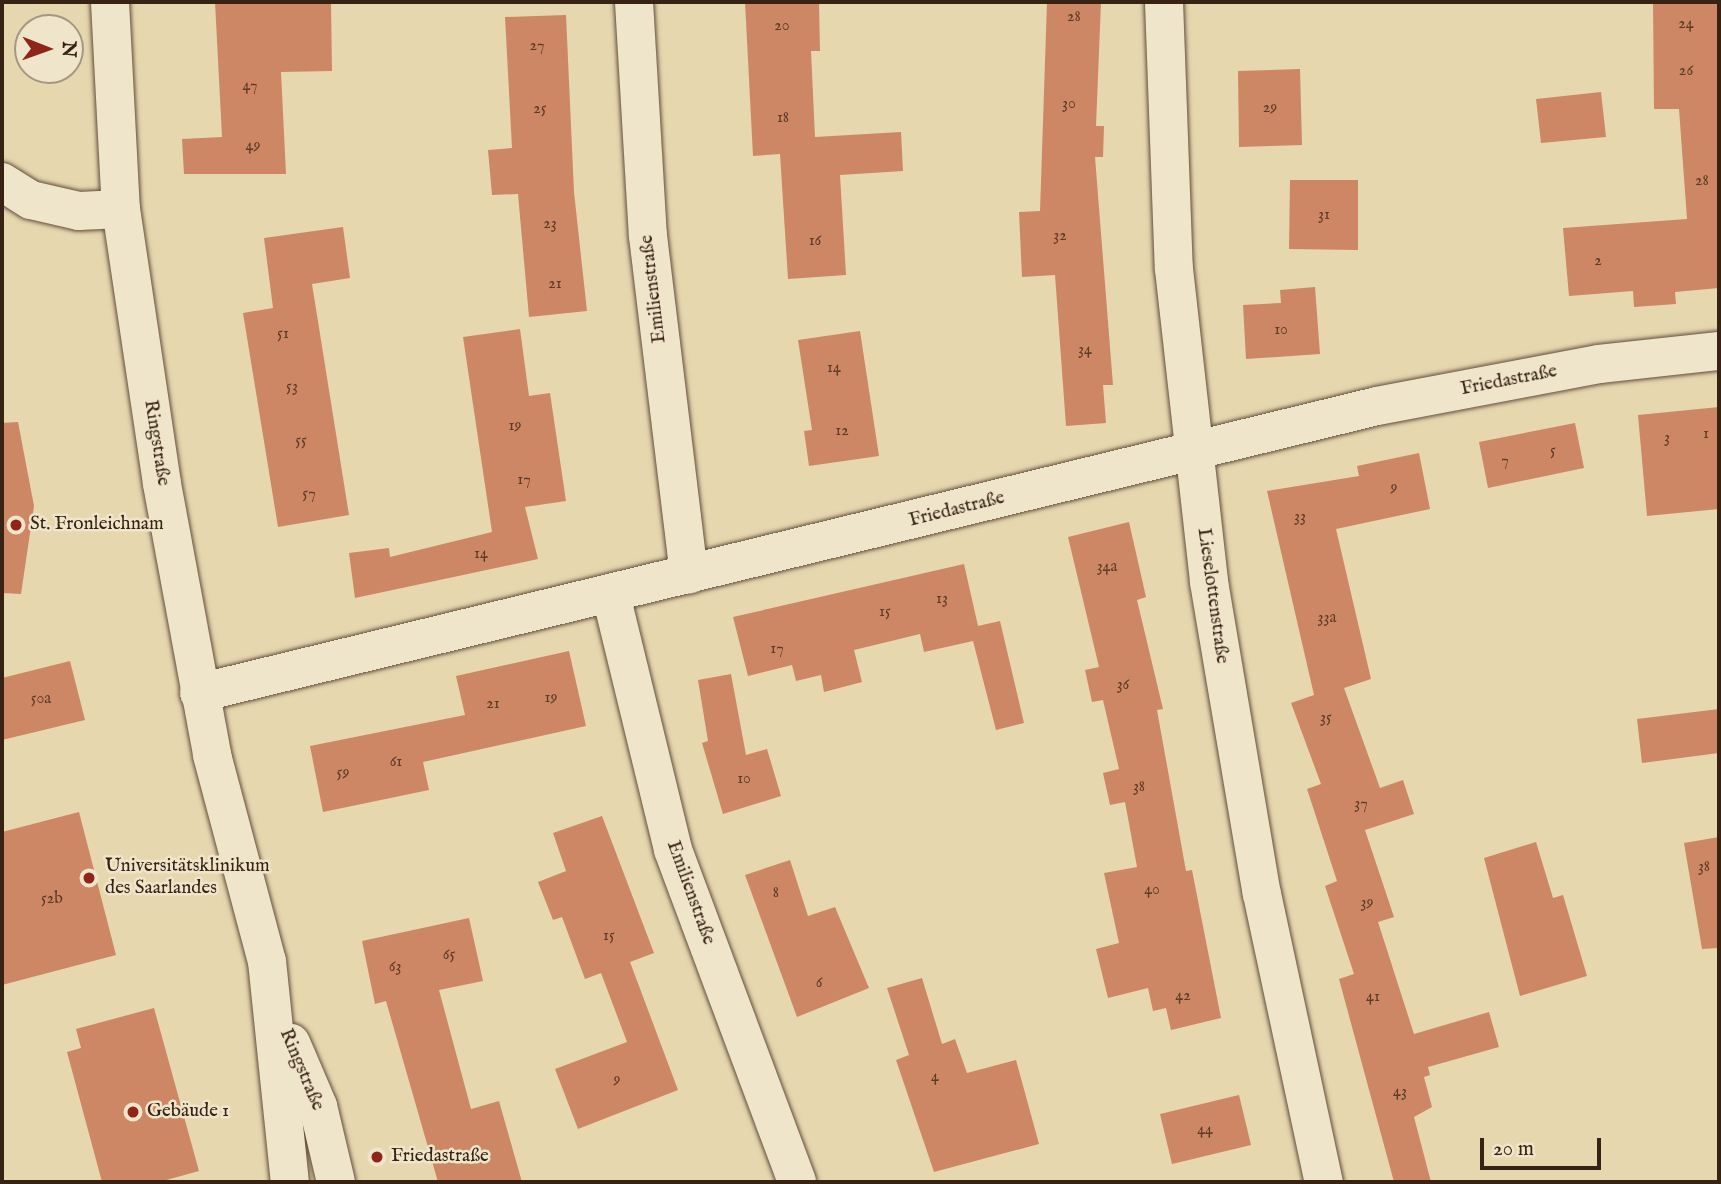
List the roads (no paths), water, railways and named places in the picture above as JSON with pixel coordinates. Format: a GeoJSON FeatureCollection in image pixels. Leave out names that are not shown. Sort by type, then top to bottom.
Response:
{"type":"FeatureCollection","features":[{"type":"Feature","properties":{"kind":"street","name":"Ringstraße"},"geometry":{"type":"LineString","coordinates":[[110,2],[121,209],[199,693],[267,961],[290,1182]]}},
{"type":"Feature","properties":{"kind":"street","name":"Emilienstraße"},"geometry":{"type":"LineString","coordinates":[[634,2],[648,236],[689,575]]}},
{"type":"Feature","properties":{"kind":"street","name":"Lieselottenstraße"},"geometry":{"type":"LineString","coordinates":[[1164,2],[1174,269],[1194,452],[1230,723],[1324,1182]]}},
{"type":"Feature","properties":{"kind":"street"},"geometry":{"type":"LineString","coordinates":[[2,182],[31,200],[79,211],[121,209]]}},
{"type":"Feature","properties":{"kind":"street","name":"Friedastraße"},"geometry":{"type":"LineString","coordinates":[[199,693],[1445,393],[1599,365],[1719,351]]}},
{"type":"Feature","properties":{"kind":"street","name":"Emilienstraße"},"geometry":{"type":"LineString","coordinates":[[611,595],[673,850],[797,1182]]}},
{"type":"Feature","properties":{"kind":"street","name":"Ringstraße"},"geometry":{"type":"LineString","coordinates":[[271,1000],[318,1106],[336,1182]]}},
{"type":"Feature","properties":{"kind":"place","name":"St. Fronleichnam"},"geometry":{"type":"Point","coordinates":[16,525]}},
{"type":"Feature","properties":{"kind":"place","name":"Universitätsklinikum des Saarlandes"},"geometry":{"type":"Point","coordinates":[89,878]}},
{"type":"Feature","properties":{"kind":"place","name":"Gebäude 1"},"geometry":{"type":"Point","coordinates":[133,1112]}},
{"type":"Feature","properties":{"kind":"place","name":"Friedastraße"},"geometry":{"type":"Point","coordinates":[377,1157]}}]}
